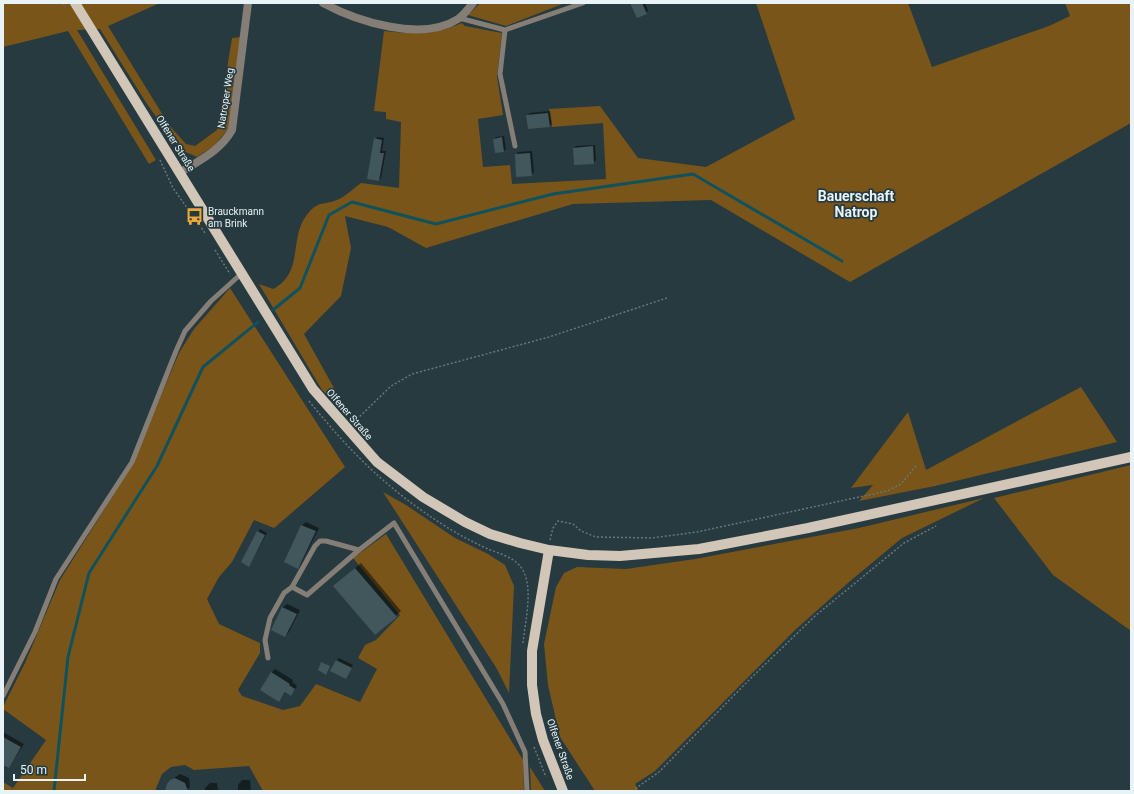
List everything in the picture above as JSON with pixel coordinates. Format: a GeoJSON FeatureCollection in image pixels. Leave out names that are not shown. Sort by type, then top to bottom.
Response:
{"type":"FeatureCollection","features":[{"type":"Feature","properties":{"kind":"main road","name":"Olfener Straße"},"geometry":{"type":"LineString","coordinates":[[75,3],[181,172],[304,377],[346,429],[377,462],[404,485],[439,507],[490,534],[548,550],[532,652],[532,685],[536,714],[543,740],[563,791]]}},
{"type":"Feature","properties":{"kind":"main road"},"geometry":{"type":"LineString","coordinates":[[548,550],[588,555],[620,556],[699,549],[808,528],[1131,457]]}},
{"type":"Feature","properties":{"kind":"street","name":"Natroper Weg"},"geometry":{"type":"LineString","coordinates":[[181,172],[215,151],[225,142],[232,130],[248,3]]}},
{"type":"Feature","properties":{"kind":"street"},"geometry":{"type":"LineString","coordinates":[[323,3],[339,12],[379,25],[415,29],[441,25],[459,18],[473,3]]}},
{"type":"Feature","properties":{"kind":"lane"},"geometry":{"type":"LineString","coordinates":[[459,18],[505,30],[582,3]]}},
{"type":"Feature","properties":{"kind":"lane"},"geometry":{"type":"LineString","coordinates":[[505,30],[500,74],[515,146]]}},
{"type":"Feature","properties":{"kind":"lane"},"geometry":{"type":"LineString","coordinates":[[3,696],[35,632],[56,579],[132,462],[176,351],[186,331],[211,301],[241,274]]}},
{"type":"Feature","properties":{"kind":"lane"},"geometry":{"type":"LineString","coordinates":[[292,587],[307,595],[359,550],[394,524],[503,704],[525,752],[527,791]]}},
{"type":"Feature","properties":{"kind":"lane"},"geometry":{"type":"LineString","coordinates":[[268,658],[265,640],[270,618],[284,594],[292,587],[315,546],[320,541],[344,545],[359,550]]}},
{"type":"Feature","properties":{"kind":"path"},"geometry":{"type":"LineString","coordinates":[[346,429],[391,386],[412,374],[549,337],[667,298]]}},
{"type":"Feature","properties":{"kind":"path"},"geometry":{"type":"LineString","coordinates":[[548,550],[552,528],[558,521],[573,524],[581,531],[596,537],[652,538],[697,532],[888,491],[901,484],[917,465]]}},
{"type":"Feature","properties":{"kind":"path"},"geometry":{"type":"LineString","coordinates":[[632,791],[659,772],[749,680],[815,616],[904,543],[936,526]]}},
{"type":"Feature","properties":{"kind":"shaded area"},"geometry":{"type":"Polygon","coordinates":[[[3,3],[160,3],[108,26],[169,125],[186,144],[195,146],[217,130],[232,38],[241,37],[229,128],[214,146],[197,157],[179,149],[147,104],[100,29],[77,30],[156,160],[149,164],[68,31],[3,47],[3,3]]]}},
{"type":"Feature","properties":{"kind":"shaded area"},"geometry":{"type":"Polygon","coordinates":[[[480,3],[565,3],[506,26],[468,15],[480,3]]]}},
{"type":"Feature","properties":{"kind":"shaded area"},"geometry":{"type":"Polygon","coordinates":[[[756,3],[908,3],[932,67],[1049,26],[1070,16],[1065,3],[1131,3],[1131,123],[850,282],[711,200],[573,204],[426,248],[388,227],[345,216],[351,248],[341,296],[304,334],[349,415],[322,390],[259,284],[273,289],[283,282],[289,274],[293,265],[301,225],[306,216],[315,207],[341,198],[361,183],[399,188],[401,122],[386,119],[386,112],[374,111],[384,31],[404,33],[433,32],[462,23],[465,26],[502,33],[497,76],[503,115],[478,119],[483,167],[510,165],[512,184],[606,179],[603,123],[552,127],[549,109],[600,106],[638,158],[706,167],[795,119],[756,3]]]}},
{"type":"Feature","properties":{"kind":"shaded area"},"geometry":{"type":"Polygon","coordinates":[[[230,288],[345,467],[274,528],[254,520],[232,562],[219,577],[207,599],[219,624],[260,643],[260,653],[238,690],[242,696],[283,710],[300,706],[316,684],[360,702],[377,669],[358,658],[365,645],[376,640],[400,615],[353,558],[386,534],[523,760],[524,791],[263,791],[249,766],[194,770],[185,765],[171,767],[162,774],[155,791],[3,791],[3,782],[13,788],[46,740],[3,709],[3,707],[25,663],[60,580],[131,467],[179,353],[194,329],[230,288]]]}},
{"type":"Feature","properties":{"kind":"shaded area"},"geometry":{"type":"Polygon","coordinates":[[[1081,387],[1117,442],[935,486],[859,501],[873,485],[851,488],[908,412],[926,470],[1081,387]]]}},
{"type":"Feature","properties":{"kind":"shaded area"},"geometry":{"type":"Polygon","coordinates":[[[1131,465],[1131,631],[1053,575],[994,498],[1131,465]]]}},
{"type":"Feature","properties":{"kind":"shaded area"},"geometry":{"type":"Polygon","coordinates":[[[383,492],[406,505],[455,538],[488,554],[505,565],[514,586],[509,693],[497,669],[383,492]]]}},
{"type":"Feature","properties":{"kind":"shaded area"},"geometry":{"type":"Polygon","coordinates":[[[984,498],[902,538],[849,582],[795,630],[655,771],[635,784],[639,791],[595,791],[560,737],[548,685],[544,644],[556,587],[564,573],[577,567],[626,569],[695,559],[859,528],[984,498]]]}},
{"type":"Feature","properties":{"kind":"shaded area"},"geometry":{"type":"Polygon","coordinates":[[[530,767],[545,791],[531,791],[530,767]]]}},
{"type":"Feature","properties":{"kind":"building"},"geometry":{"type":"Polygon","coordinates":[[[630,3],[642,3],[647,14],[637,18],[630,3]]]}},
{"type":"Feature","properties":{"kind":"building"},"geometry":{"type":"Polygon","coordinates":[[[548,113],[550,127],[528,129],[526,115],[548,113]]]}},
{"type":"Feature","properties":{"kind":"building"},"geometry":{"type":"Polygon","coordinates":[[[502,137],[504,152],[495,153],[493,139],[502,137]]]}},
{"type":"Feature","properties":{"kind":"building"},"geometry":{"type":"Polygon","coordinates":[[[374,138],[382,140],[380,153],[384,153],[379,181],[367,179],[374,138]]]}},
{"type":"Feature","properties":{"kind":"building"},"geometry":{"type":"Polygon","coordinates":[[[593,146],[594,164],[574,165],[573,148],[593,146]]]}},
{"type":"Feature","properties":{"kind":"building"},"geometry":{"type":"Polygon","coordinates":[[[530,153],[532,176],[516,177],[515,154],[530,153]]]}},
{"type":"Feature","properties":{"kind":"building"},"geometry":{"type":"Polygon","coordinates":[[[301,525],[316,531],[298,569],[284,562],[301,525]]]}},
{"type":"Feature","properties":{"kind":"building"},"geometry":{"type":"Polygon","coordinates":[[[257,531],[265,535],[249,567],[241,562],[257,531]]]}},
{"type":"Feature","properties":{"kind":"building"},"geometry":{"type":"Polygon","coordinates":[[[355,568],[397,617],[375,635],[333,586],[355,568]]]}},
{"type":"Feature","properties":{"kind":"building"},"geometry":{"type":"Polygon","coordinates":[[[282,607],[297,614],[285,637],[271,630],[282,607]]]}},
{"type":"Feature","properties":{"kind":"building"},"geometry":{"type":"Polygon","coordinates":[[[336,660],[352,668],[346,679],[330,671],[336,660]]]}},
{"type":"Feature","properties":{"kind":"building"},"geometry":{"type":"Polygon","coordinates":[[[321,662],[330,666],[326,675],[318,670],[321,662]]]}},
{"type":"Feature","properties":{"kind":"building"},"geometry":{"type":"Polygon","coordinates":[[[271,672],[295,689],[291,696],[285,692],[279,702],[260,690],[271,672]]]}},
{"type":"Feature","properties":{"kind":"building"},"geometry":{"type":"Polygon","coordinates":[[[3,737],[21,747],[9,768],[3,765],[3,737]]]}},
{"type":"Feature","properties":{"kind":"building"},"geometry":{"type":"Polygon","coordinates":[[[175,778],[185,783],[188,791],[165,791],[170,780],[175,778]]]}},
{"type":"Feature","properties":{"kind":"waterway"},"geometry":{"type":"LineString","coordinates":[[273,310],[300,288],[329,215],[352,202],[436,224],[553,194],[693,174],[842,261]]}},
{"type":"Feature","properties":{"kind":"waterway"},"geometry":{"type":"LineString","coordinates":[[54,791],[68,657],[89,573],[157,466],[203,367],[258,322]]}},
{"type":"Feature","properties":{"kind":"place","name":"Brauckmann am Brink"},"geometry":{"type":"Point","coordinates":[195,217]}},
{"type":"Feature","properties":{"kind":"district","name":"Bauerschaft Natrop"},"geometry":{"type":"Point","coordinates":[856,204]}}]}
